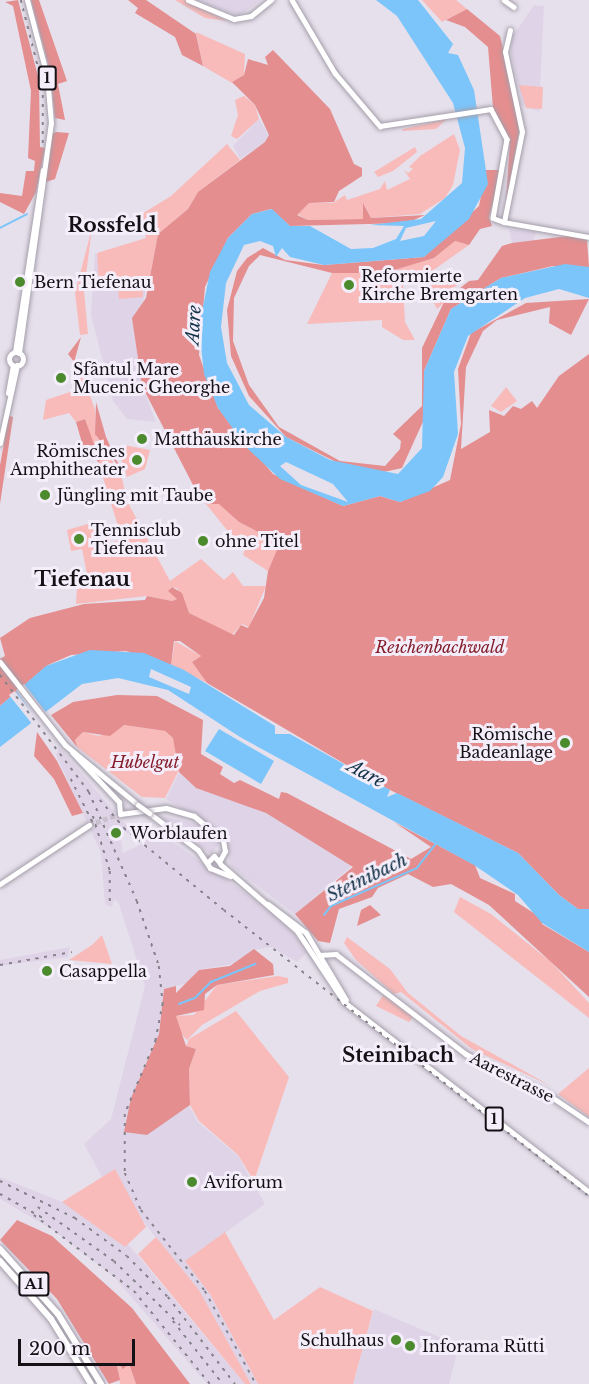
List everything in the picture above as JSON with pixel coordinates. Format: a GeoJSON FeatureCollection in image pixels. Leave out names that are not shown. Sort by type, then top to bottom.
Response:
{"type":"FeatureCollection","features":[{"type":"Feature","properties":{"kind":"highway","name":"A1"},"geometry":{"type":"LineString","coordinates":[[0,1249],[58,1314],[101,1384]]}},
{"type":"Feature","properties":{"kind":"highway","name":"A1"},"geometry":{"type":"LineString","coordinates":[[0,1261],[45,1311],[91,1384]]}},
{"type":"Feature","properties":{"kind":"main road","name":"1"},"geometry":{"type":"LineString","coordinates":[[17,352],[48,157],[50,97],[27,0]]}},
{"type":"Feature","properties":{"kind":"main road"},"geometry":{"type":"LineString","coordinates":[[0,443],[15,365],[22,360],[17,352],[9,358],[15,365]]}},
{"type":"Feature","properties":{"kind":"main road","name":"1"},"geometry":{"type":"LineString","coordinates":[[0,662],[60,740],[72,752],[138,805],[300,927],[316,956],[353,1008],[589,1192]]}},
{"type":"Feature","properties":{"kind":"main road"},"geometry":{"type":"LineString","coordinates":[[72,752],[119,802],[120,814],[152,808],[181,811],[209,825],[224,844],[215,861]]}},
{"type":"Feature","properties":{"kind":"main road"},"geometry":{"type":"LineString","coordinates":[[0,886],[89,825]]}},
{"type":"Feature","properties":{"kind":"street"},"geometry":{"type":"LineString","coordinates":[[188,0],[234,20],[250,16],[270,1]]}},
{"type":"Feature","properties":{"kind":"street"},"geometry":{"type":"LineString","coordinates":[[292,0],[335,73],[375,123],[390,128],[484,109],[491,110],[507,136],[493,218],[589,237]]}},
{"type":"Feature","properties":{"kind":"street"},"geometry":{"type":"LineString","coordinates":[[504,0],[514,7]]}},
{"type":"Feature","properties":{"kind":"street"},"geometry":{"type":"LineString","coordinates":[[504,222],[522,132],[506,52],[510,31]]}},
{"type":"Feature","properties":{"kind":"street","name":"Aarestrasse"},"geometry":{"type":"LineString","coordinates":[[316,956],[338,955],[466,1054],[550,1095],[589,1122]]}},
{"type":"Feature","properties":{"kind":"shaded area"},"geometry":{"type":"Polygon","coordinates":[[[194,0],[261,0],[239,16],[194,0]]]}},
{"type":"Feature","properties":{"kind":"shaded area"},"geometry":{"type":"Polygon","coordinates":[[[534,5],[544,6],[539,112],[522,105],[511,52],[512,37],[534,5]]]}},
{"type":"Feature","properties":{"kind":"shaded area"},"geometry":{"type":"Polygon","coordinates":[[[259,119],[269,135],[265,143],[240,159],[233,146],[259,119]]]}},
{"type":"Feature","properties":{"kind":"shaded area"},"geometry":{"type":"Polygon","coordinates":[[[509,229],[536,232],[533,243],[512,243],[509,229]]]}},
{"type":"Feature","properties":{"kind":"shaded area"},"geometry":{"type":"Polygon","coordinates":[[[95,253],[149,282],[134,331],[142,386],[156,422],[127,419],[113,401],[91,315],[95,253]]]}},
{"type":"Feature","properties":{"kind":"shaded area"},"geometry":{"type":"Polygon","coordinates":[[[59,747],[123,822],[146,840],[154,829],[244,892],[287,925],[307,952],[297,962],[271,947],[254,950],[233,964],[199,970],[188,983],[164,989],[159,1035],[131,1098],[189,1106],[198,1122],[238,1156],[265,1204],[186,1261],[210,1294],[258,1384],[251,1384],[199,1290],[132,1208],[115,1170],[102,1177],[84,1144],[111,1119],[145,986],[119,904],[114,899],[112,907],[105,905],[101,853],[56,755],[59,747]],[[125,831],[120,834],[123,853],[142,844],[125,831]]]}},
{"type":"Feature","properties":{"kind":"shaded area"},"geometry":{"type":"Polygon","coordinates":[[[179,772],[196,788],[262,811],[318,841],[352,866],[295,914],[231,866],[223,833],[166,799],[179,772]]]}},
{"type":"Feature","properties":{"kind":"shaded area"},"geometry":{"type":"Polygon","coordinates":[[[160,816],[199,824],[219,844],[211,854],[160,816]]]}},
{"type":"Feature","properties":{"kind":"shaded area"},"geometry":{"type":"Polygon","coordinates":[[[70,947],[68,957],[0,966],[0,960],[70,947]]]}},
{"type":"Feature","properties":{"kind":"shaded area"},"geometry":{"type":"Polygon","coordinates":[[[0,1177],[62,1202],[128,1244],[245,1384],[207,1384],[114,1277],[53,1230],[0,1199],[0,1177]]]}},
{"type":"Feature","properties":{"kind":"shaded area","name":"Inforama Rütti"},"geometry":{"type":"Polygon","coordinates":[[[374,1309],[453,1343],[458,1350],[449,1384],[353,1384],[374,1309]]]}},
{"type":"Feature","properties":{"kind":"green space"},"geometry":{"type":"Polygon","coordinates":[[[18,0],[39,80],[40,147],[45,148],[36,192],[24,214],[0,202],[0,193],[22,196],[26,171],[34,171],[35,161],[28,158],[31,91],[13,6],[5,2],[18,0]]]}},
{"type":"Feature","properties":{"kind":"green space"},"geometry":{"type":"Polygon","coordinates":[[[31,0],[39,0],[67,81],[58,84],[65,120],[55,118],[50,71],[31,0]]]}},
{"type":"Feature","properties":{"kind":"green space"},"geometry":{"type":"Polygon","coordinates":[[[128,0],[146,0],[196,34],[203,66],[182,55],[175,37],[135,13],[138,8],[128,0]]]}},
{"type":"Feature","properties":{"kind":"green space"},"geometry":{"type":"Polygon","coordinates":[[[175,0],[185,0],[227,21],[205,18],[175,0]]]}},
{"type":"Feature","properties":{"kind":"green space"},"geometry":{"type":"Polygon","coordinates":[[[422,0],[456,0],[467,9],[442,22],[422,0]]]}},
{"type":"Feature","properties":{"kind":"green space"},"geometry":{"type":"Polygon","coordinates":[[[467,9],[500,36],[518,111],[519,133],[506,202],[510,140],[493,108],[488,47],[465,27],[446,20],[467,9]]]}},
{"type":"Feature","properties":{"kind":"green space"},"geometry":{"type":"Polygon","coordinates":[[[196,32],[245,54],[244,75],[232,82],[237,86],[203,66],[196,32]]]}},
{"type":"Feature","properties":{"kind":"green space","name":"Reichenbachwald"},"geometry":{"type":"Polygon","coordinates":[[[273,50],[330,109],[354,164],[362,168],[362,176],[339,191],[334,202],[309,203],[297,215],[308,220],[363,219],[363,203],[371,218],[425,215],[407,223],[290,226],[271,209],[252,214],[228,238],[205,287],[199,355],[218,408],[273,474],[343,506],[380,496],[400,502],[450,480],[461,424],[458,369],[471,333],[526,303],[589,299],[571,335],[549,323],[550,307],[497,320],[483,331],[466,367],[461,449],[490,432],[489,410],[504,416],[513,406],[521,409],[532,401],[537,408],[559,376],[589,354],[589,909],[578,909],[559,895],[518,853],[384,787],[207,683],[192,662],[201,656],[180,641],[174,641],[171,666],[126,651],[71,655],[48,665],[0,706],[0,659],[5,656],[0,638],[30,618],[84,604],[145,600],[147,596],[172,601],[177,599],[168,591],[172,587],[182,593],[189,613],[234,635],[241,625],[248,628],[264,598],[268,571],[280,543],[239,522],[219,504],[206,504],[193,485],[142,386],[132,318],[146,298],[158,234],[188,209],[198,192],[265,142],[269,135],[255,105],[232,82],[244,75],[248,59],[268,65],[265,57],[273,50]]]}},
{"type":"Feature","properties":{"kind":"green space"},"geometry":{"type":"Polygon","coordinates":[[[519,85],[543,87],[542,109],[526,108],[519,85]]]}},
{"type":"Feature","properties":{"kind":"green space"},"geometry":{"type":"Polygon","coordinates":[[[244,96],[255,105],[259,119],[237,139],[231,136],[238,115],[235,100],[244,96]]]}},
{"type":"Feature","properties":{"kind":"green space"},"geometry":{"type":"Polygon","coordinates":[[[447,119],[436,129],[402,131],[403,129],[447,119]]]}},
{"type":"Feature","properties":{"kind":"green space"},"geometry":{"type":"Polygon","coordinates":[[[56,132],[69,133],[55,179],[46,182],[49,135],[56,132]]]}},
{"type":"Feature","properties":{"kind":"green space"},"geometry":{"type":"Polygon","coordinates":[[[454,134],[460,150],[453,185],[445,198],[420,214],[371,218],[364,204],[364,219],[308,220],[297,214],[309,203],[333,203],[345,195],[347,200],[380,189],[385,181],[387,190],[410,179],[404,170],[408,173],[413,169],[409,167],[420,156],[454,134]]]}},
{"type":"Feature","properties":{"kind":"green space"},"geometry":{"type":"Polygon","coordinates":[[[227,144],[240,160],[198,192],[188,209],[158,234],[149,282],[142,283],[143,297],[119,299],[118,287],[99,285],[97,253],[146,238],[140,215],[171,196],[227,144]]]}},
{"type":"Feature","properties":{"kind":"green space"},"geometry":{"type":"Polygon","coordinates":[[[415,147],[417,152],[393,171],[378,177],[374,172],[415,147]]]}},
{"type":"Feature","properties":{"kind":"green space"},"geometry":{"type":"Polygon","coordinates":[[[486,170],[502,170],[489,217],[492,226],[480,229],[469,245],[455,241],[434,258],[384,273],[332,273],[260,255],[249,266],[234,298],[233,341],[249,385],[279,427],[340,461],[385,466],[400,449],[401,441],[393,434],[422,406],[422,348],[445,300],[469,281],[478,280],[502,246],[512,243],[568,236],[587,240],[589,267],[553,266],[501,278],[451,309],[424,371],[426,415],[402,468],[379,473],[346,467],[286,437],[249,396],[231,356],[227,310],[237,271],[247,258],[263,248],[285,260],[324,265],[424,257],[479,206],[486,170]]]}},
{"type":"Feature","properties":{"kind":"green space"},"geometry":{"type":"Polygon","coordinates":[[[92,228],[84,291],[88,334],[80,335],[75,293],[92,228]]]}},
{"type":"Feature","properties":{"kind":"green space"},"geometry":{"type":"Polygon","coordinates":[[[455,241],[469,245],[418,281],[410,278],[410,271],[388,269],[434,258],[455,241]]]}},
{"type":"Feature","properties":{"kind":"green space"},"geometry":{"type":"Polygon","coordinates":[[[364,272],[365,298],[373,297],[372,283],[403,285],[405,322],[415,340],[403,340],[382,327],[382,320],[307,324],[332,273],[364,272]]]}},
{"type":"Feature","properties":{"kind":"green space"},"geometry":{"type":"Polygon","coordinates":[[[443,273],[457,285],[444,296],[460,288],[437,309],[424,284],[443,273]]]}},
{"type":"Feature","properties":{"kind":"green space"},"geometry":{"type":"Polygon","coordinates":[[[81,337],[75,359],[82,371],[75,379],[75,363],[68,354],[81,337]]]}},
{"type":"Feature","properties":{"kind":"green space"},"geometry":{"type":"Polygon","coordinates":[[[83,374],[95,410],[96,436],[121,474],[127,501],[170,581],[201,559],[224,580],[233,572],[243,586],[266,586],[249,627],[242,624],[232,635],[189,613],[177,588],[170,587],[177,599],[172,601],[147,596],[76,604],[77,586],[89,585],[82,549],[71,551],[67,530],[98,521],[110,543],[122,539],[85,419],[76,422],[69,413],[43,420],[46,400],[76,390],[73,377],[83,374]]]}},
{"type":"Feature","properties":{"kind":"green space"},"geometry":{"type":"Polygon","coordinates":[[[506,387],[517,401],[501,412],[491,406],[506,387]]]}},
{"type":"Feature","properties":{"kind":"green space"},"geometry":{"type":"Polygon","coordinates":[[[96,402],[106,437],[121,470],[95,434],[96,402]]]}},
{"type":"Feature","properties":{"kind":"green space"},"geometry":{"type":"Polygon","coordinates":[[[9,416],[13,417],[0,504],[0,465],[9,416]]]}},
{"type":"Feature","properties":{"kind":"green space"},"geometry":{"type":"Polygon","coordinates":[[[85,419],[100,461],[98,462],[89,447],[84,450],[76,422],[85,419]]]}},
{"type":"Feature","properties":{"kind":"green space"},"geometry":{"type":"Polygon","coordinates":[[[124,445],[150,450],[145,469],[127,477],[119,452],[124,445]]]}},
{"type":"Feature","properties":{"kind":"green space"},"geometry":{"type":"Polygon","coordinates":[[[206,504],[220,504],[239,522],[281,543],[268,571],[243,555],[248,541],[235,540],[206,504]]]}},
{"type":"Feature","properties":{"kind":"green space"},"geometry":{"type":"Polygon","coordinates":[[[175,641],[201,656],[192,662],[207,683],[171,666],[175,641]]]}},
{"type":"Feature","properties":{"kind":"green space"},"geometry":{"type":"Polygon","coordinates":[[[117,695],[157,696],[203,720],[201,754],[223,767],[220,774],[234,783],[240,780],[279,799],[281,792],[287,793],[411,859],[431,847],[394,822],[475,865],[480,878],[515,894],[515,901],[543,919],[542,924],[589,952],[589,997],[489,905],[451,884],[433,887],[408,874],[378,888],[372,897],[339,909],[330,943],[318,941],[295,914],[353,867],[266,813],[196,788],[179,772],[173,738],[165,731],[124,725],[110,736],[83,732],[75,740],[77,747],[51,715],[73,702],[117,695]]]}},
{"type":"Feature","properties":{"kind":"green space","name":"Hubelgut"},"geometry":{"type":"Polygon","coordinates":[[[124,725],[165,731],[173,738],[181,766],[165,798],[142,797],[77,747],[75,740],[83,732],[99,736],[124,725]]]}},
{"type":"Feature","properties":{"kind":"green space"},"geometry":{"type":"Polygon","coordinates":[[[37,732],[57,761],[83,813],[72,816],[54,779],[34,756],[37,732]]]}},
{"type":"Feature","properties":{"kind":"green space"},"geometry":{"type":"Polygon","coordinates":[[[460,897],[491,914],[551,962],[589,1003],[589,1018],[454,912],[460,897]]]}},
{"type":"Feature","properties":{"kind":"green space"},"geometry":{"type":"Polygon","coordinates":[[[370,905],[381,915],[357,926],[361,910],[370,905]]]}},
{"type":"Feature","properties":{"kind":"green space"},"geometry":{"type":"Polygon","coordinates":[[[102,935],[112,964],[69,960],[92,945],[102,935]]]}},
{"type":"Feature","properties":{"kind":"green space"},"geometry":{"type":"Polygon","coordinates":[[[347,937],[390,969],[408,993],[461,1036],[551,1086],[472,1049],[401,992],[394,994],[356,960],[344,943],[347,937]]]}},
{"type":"Feature","properties":{"kind":"green space"},"geometry":{"type":"Polygon","coordinates":[[[254,949],[273,964],[274,975],[217,985],[205,994],[204,1010],[176,1016],[186,1046],[196,1049],[189,1069],[190,1105],[147,1135],[124,1132],[131,1098],[159,1034],[164,989],[176,986],[176,993],[199,970],[230,966],[254,949]]]}},
{"type":"Feature","properties":{"kind":"green space"},"geometry":{"type":"Polygon","coordinates":[[[278,976],[288,978],[288,983],[260,991],[202,1025],[187,1040],[179,1031],[176,1016],[194,1015],[217,985],[278,976]]]}},
{"type":"Feature","properties":{"kind":"green space"},"geometry":{"type":"Polygon","coordinates":[[[383,995],[413,1017],[409,1022],[376,1006],[383,995]]]}},
{"type":"Feature","properties":{"kind":"green space"},"geometry":{"type":"Polygon","coordinates":[[[236,1011],[289,1077],[254,1181],[238,1155],[199,1121],[190,1105],[189,1069],[196,1049],[186,1046],[189,1039],[236,1011]]]}},
{"type":"Feature","properties":{"kind":"green space"},"geometry":{"type":"Polygon","coordinates":[[[589,1068],[589,1117],[558,1094],[589,1068]]]}},
{"type":"Feature","properties":{"kind":"green space"},"geometry":{"type":"Polygon","coordinates":[[[115,1169],[146,1227],[125,1247],[62,1202],[115,1169]]]}},
{"type":"Feature","properties":{"kind":"green space"},"geometry":{"type":"Polygon","coordinates":[[[17,1220],[52,1236],[132,1308],[190,1384],[136,1384],[129,1364],[123,1369],[116,1362],[120,1380],[109,1384],[57,1299],[0,1240],[17,1220]]]}},
{"type":"Feature","properties":{"kind":"green space"},"geometry":{"type":"Polygon","coordinates":[[[225,1232],[274,1320],[320,1287],[373,1311],[353,1384],[258,1384],[210,1294],[185,1261],[225,1232]]]}},
{"type":"Feature","properties":{"kind":"green space"},"geometry":{"type":"Polygon","coordinates":[[[156,1237],[199,1290],[251,1384],[245,1384],[138,1254],[156,1237]]]}},
{"type":"Feature","properties":{"kind":"green space"},"geometry":{"type":"Polygon","coordinates":[[[116,1361],[121,1368],[129,1364],[136,1384],[120,1384],[116,1361]]]}},
{"type":"Feature","properties":{"kind":"water"},"geometry":{"type":"Polygon","coordinates":[[[376,0],[418,0],[453,44],[448,53],[458,55],[474,90],[488,184],[469,219],[424,257],[324,265],[290,257],[282,248],[276,257],[273,246],[260,241],[244,245],[226,283],[221,327],[227,363],[249,405],[286,437],[330,460],[398,474],[422,448],[424,371],[451,309],[501,278],[565,264],[589,267],[589,298],[559,289],[525,298],[468,336],[454,372],[458,434],[443,477],[430,491],[400,502],[380,496],[343,506],[280,479],[246,447],[218,408],[204,374],[199,326],[210,272],[228,238],[252,214],[272,209],[290,226],[310,226],[351,249],[373,248],[396,239],[404,226],[370,225],[421,219],[462,183],[465,148],[453,103],[397,16],[376,0]],[[436,221],[406,228],[400,241],[424,236],[436,221]],[[286,462],[280,466],[301,485],[348,502],[333,484],[286,462]]]}},
{"type":"Feature","properties":{"kind":"water"},"geometry":{"type":"Polygon","coordinates":[[[90,650],[144,653],[184,670],[275,726],[275,734],[290,734],[390,790],[387,797],[397,793],[518,853],[559,895],[578,909],[589,909],[589,952],[542,923],[518,895],[474,865],[240,737],[168,690],[118,678],[82,684],[0,747],[0,706],[46,666],[90,650]],[[151,669],[149,677],[189,694],[191,687],[151,669]]]}},
{"type":"Feature","properties":{"kind":"water"},"geometry":{"type":"Polygon","coordinates":[[[219,729],[274,761],[261,784],[205,751],[219,729]]]}},
{"type":"Feature","properties":{"kind":"pier"},"geometry":{"type":"Polygon","coordinates":[[[24,684],[48,715],[33,725],[9,695],[15,691],[33,714],[16,690],[24,684]]]}},
{"type":"Feature","properties":{"kind":"waterway"},"geometry":{"type":"LineString","coordinates":[[0,228],[27,214]]}},
{"type":"Feature","properties":{"kind":"waterway","name":"Steinibach"},"geometry":{"type":"LineString","coordinates":[[324,915],[331,906],[417,868],[437,842]]}},
{"type":"Feature","properties":{"kind":"waterway","name":"Steinibach"},"geometry":{"type":"LineString","coordinates":[[179,1004],[195,998],[211,982],[255,964]]}},
{"type":"Feature","properties":{"kind":"tunnel"},"geometry":{"type":"LineString","coordinates":[[89,825],[120,814]]}},
{"type":"Feature","properties":{"kind":"railway"},"geometry":{"type":"LineString","coordinates":[[21,0],[43,86],[43,148]]}},
{"type":"Feature","properties":{"kind":"railway"},"geometry":{"type":"LineString","coordinates":[[0,675],[89,792],[137,901],[159,966],[163,1003],[156,1040],[125,1114],[125,1173],[141,1210],[205,1291],[256,1384]]}},
{"type":"Feature","properties":{"kind":"railway"},"geometry":{"type":"LineString","coordinates":[[71,779],[94,825]]}},
{"type":"Feature","properties":{"kind":"railway"},"geometry":{"type":"LineString","coordinates":[[100,800],[124,828],[224,910],[589,1196]]}},
{"type":"Feature","properties":{"kind":"railway"},"geometry":{"type":"LineString","coordinates":[[93,816],[110,871],[110,906]]}},
{"type":"Feature","properties":{"kind":"railway"},"geometry":{"type":"LineString","coordinates":[[0,965],[72,952]]}},
{"type":"Feature","properties":{"kind":"railway"},"geometry":{"type":"LineString","coordinates":[[0,1181],[75,1218],[127,1256],[168,1297],[235,1384]]}},
{"type":"Feature","properties":{"kind":"railway"},"geometry":{"type":"LineString","coordinates":[[0,1194],[43,1218]]}},
{"type":"Feature","properties":{"kind":"railway"},"geometry":{"type":"LineString","coordinates":[[38,1207],[114,1261],[180,1325]]}},
{"type":"Feature","properties":{"kind":"railway"},"geometry":{"type":"LineString","coordinates":[[34,1215],[134,1291],[210,1384]]}},
{"type":"Feature","properties":{"kind":"railway"},"geometry":{"type":"LineString","coordinates":[[173,1321],[223,1384]]}},
{"type":"Feature","properties":{"kind":"place","name":"Bern Tiefenau"},"geometry":{"type":"Point","coordinates":[20,282]}},
{"type":"Feature","properties":{"kind":"place","name":"Reformierte Kirche Bremgarten"},"geometry":{"type":"Point","coordinates":[349,285]}},
{"type":"Feature","properties":{"kind":"place","name":"Sfântul Mare Mucenic Gheorghe"},"geometry":{"type":"Point","coordinates":[61,378]}},
{"type":"Feature","properties":{"kind":"place","name":"Matthäuskirche"},"geometry":{"type":"Point","coordinates":[142,439]}},
{"type":"Feature","properties":{"kind":"place","name":"Römisches Amphitheater"},"geometry":{"type":"Point","coordinates":[137,460]}},
{"type":"Feature","properties":{"kind":"place","name":"Jüngling mit Taube"},"geometry":{"type":"Point","coordinates":[45,495]}},
{"type":"Feature","properties":{"kind":"place","name":"Tennisclub Tiefenau"},"geometry":{"type":"Point","coordinates":[79,539]}},
{"type":"Feature","properties":{"kind":"place","name":"ohne Titel"},"geometry":{"type":"Point","coordinates":[203,541]}},
{"type":"Feature","properties":{"kind":"place","name":"Römische Badeanlage"},"geometry":{"type":"Point","coordinates":[565,743]}},
{"type":"Feature","properties":{"kind":"place","name":"Worblaufen"},"geometry":{"type":"Point","coordinates":[116,833]}},
{"type":"Feature","properties":{"kind":"place","name":"Casappella"},"geometry":{"type":"Point","coordinates":[47,971]}},
{"type":"Feature","properties":{"kind":"place","name":"Aviforum"},"geometry":{"type":"Point","coordinates":[192,1182]}},
{"type":"Feature","properties":{"kind":"place","name":"Schulhaus"},"geometry":{"type":"Point","coordinates":[396,1340]}},
{"type":"Feature","properties":{"kind":"place","name":"Inforama Rütti"},"geometry":{"type":"Point","coordinates":[410,1346]}},
{"type":"Feature","properties":{"kind":"district","name":"Rossfeld"},"geometry":{"type":"Point","coordinates":[112,225]}},
{"type":"Feature","properties":{"kind":"district","name":"Tiefenau"},"geometry":{"type":"Point","coordinates":[82,579]}},
{"type":"Feature","properties":{"kind":"district","name":"Steinibach"},"geometry":{"type":"Point","coordinates":[398,1055]}},
{"type":"Feature","properties":{"kind":"water label","name":"Aare"},"geometry":{"type":"Point","coordinates":[194,325]}},
{"type":"Feature","properties":{"kind":"water label","name":"Aare"},"geometry":{"type":"Point","coordinates":[366,774]}}]}
